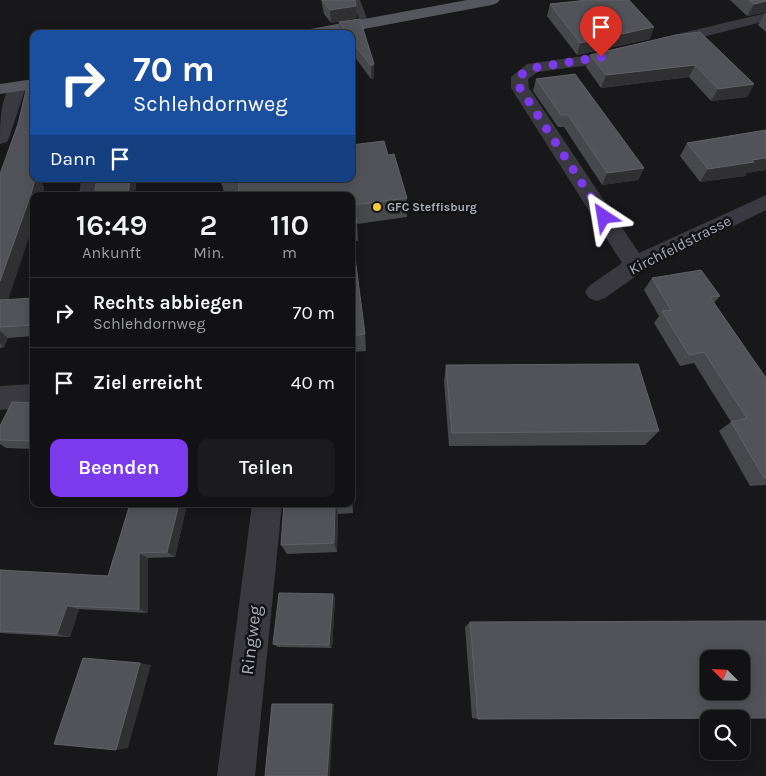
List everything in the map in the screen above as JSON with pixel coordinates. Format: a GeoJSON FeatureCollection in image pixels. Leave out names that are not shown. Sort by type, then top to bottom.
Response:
{"type":"FeatureCollection","features":[{"type":"Feature","properties":{"kind":"main road"},"geometry":{"type":"LineString","coordinates":[[332,30],[492,0]]}},
{"type":"Feature","properties":{"kind":"main road"},"geometry":{"type":"LineString","coordinates":[[13,85],[30,78]]}},
{"type":"Feature","properties":{"kind":"street"},"geometry":{"type":"LineString","coordinates":[[636,265],[520,88],[519,76],[533,68],[590,60],[766,17]]}},
{"type":"Feature","properties":{"kind":"street"},"geometry":{"type":"LineString","coordinates":[[1,129],[13,85]]}},
{"type":"Feature","properties":{"kind":"street","name":"Kirchfeldstrasse"},"geometry":{"type":"LineString","coordinates":[[597,292],[636,265],[766,202]]}},
{"type":"Feature","properties":{"kind":"street"},"geometry":{"type":"LineString","coordinates":[[0,398],[30,395]]}},
{"type":"Feature","properties":{"kind":"street","name":"Ringweg"},"geometry":{"type":"LineString","coordinates":[[236,776],[267,507]]}},
{"type":"Feature","properties":{"kind":"lane"},"geometry":{"type":"LineString","coordinates":[[356,0],[365,24]]}},
{"type":"Feature","properties":{"kind":"building"},"geometry":{"type":"Polygon","coordinates":[[[322,0],[355,0],[356,6],[330,10],[322,0]]]}},
{"type":"Feature","properties":{"kind":"building"},"geometry":{"type":"Polygon","coordinates":[[[588,0],[629,0],[654,27],[580,43],[550,4],[588,0]]]}},
{"type":"Feature","properties":{"kind":"building"},"geometry":{"type":"Polygon","coordinates":[[[749,0],[766,0],[766,1],[754,4],[749,0]]]}},
{"type":"Feature","properties":{"kind":"building"},"geometry":{"type":"Polygon","coordinates":[[[360,19],[374,64],[371,66],[355,45],[355,30],[344,30],[339,22],[360,19]]]}},
{"type":"Feature","properties":{"kind":"building"},"geometry":{"type":"Polygon","coordinates":[[[700,32],[754,84],[718,89],[695,65],[606,75],[590,55],[676,35],[700,32]]]}},
{"type":"Feature","properties":{"kind":"building"},"geometry":{"type":"Polygon","coordinates":[[[575,74],[644,168],[607,173],[568,115],[561,115],[536,79],[575,74]]]}},
{"type":"Feature","properties":{"kind":"building"},"geometry":{"type":"Polygon","coordinates":[[[30,89],[30,182],[34,182],[0,281],[0,174],[18,124],[26,90],[30,89]]]}},
{"type":"Feature","properties":{"kind":"building"},"geometry":{"type":"Polygon","coordinates":[[[766,130],[766,158],[752,160],[754,162],[708,169],[687,143],[766,130]]]}},
{"type":"Feature","properties":{"kind":"building"},"geometry":{"type":"Polygon","coordinates":[[[384,141],[388,155],[394,154],[407,198],[355,205],[355,192],[239,192],[238,182],[355,182],[355,145],[384,141]]]}},
{"type":"Feature","properties":{"kind":"building"},"geometry":{"type":"Polygon","coordinates":[[[96,182],[130,182],[128,192],[95,192],[96,182]]]}},
{"type":"Feature","properties":{"kind":"building"},"geometry":{"type":"Polygon","coordinates":[[[355,258],[365,334],[355,335],[355,258]]]}},
{"type":"Feature","properties":{"kind":"building"},"geometry":{"type":"Polygon","coordinates":[[[701,270],[720,296],[710,297],[766,378],[766,477],[764,478],[731,422],[747,418],[704,352],[689,355],[662,311],[671,310],[652,278],[701,270]]]}},
{"type":"Feature","properties":{"kind":"building"},"geometry":{"type":"Polygon","coordinates":[[[30,298],[30,325],[0,327],[0,300],[30,298]]]}},
{"type":"Feature","properties":{"kind":"building"},"geometry":{"type":"Polygon","coordinates":[[[638,364],[659,431],[452,433],[446,365],[638,364]]]}},
{"type":"Feature","properties":{"kind":"building"},"geometry":{"type":"Polygon","coordinates":[[[12,402],[30,403],[30,441],[0,440],[0,426],[12,402]]]}},
{"type":"Feature","properties":{"kind":"building"},"geometry":{"type":"Polygon","coordinates":[[[129,507],[178,507],[167,552],[139,553],[139,609],[67,606],[57,634],[0,631],[0,570],[108,576],[129,507]]]}},
{"type":"Feature","properties":{"kind":"building"},"geometry":{"type":"Polygon","coordinates":[[[284,507],[335,507],[334,543],[281,545],[284,507]]]}},
{"type":"Feature","properties":{"kind":"building"},"geometry":{"type":"Polygon","coordinates":[[[279,593],[333,594],[329,645],[273,644],[279,593]]]}},
{"type":"Feature","properties":{"kind":"building"},"geometry":{"type":"Polygon","coordinates":[[[766,621],[766,718],[750,718],[750,710],[700,710],[700,718],[478,719],[470,622],[766,621]]]}},
{"type":"Feature","properties":{"kind":"building"},"geometry":{"type":"Polygon","coordinates":[[[83,658],[140,663],[116,750],[54,744],[83,658]]]}},
{"type":"Feature","properties":{"kind":"building"},"geometry":{"type":"Polygon","coordinates":[[[272,704],[332,704],[327,776],[265,776],[272,704]]]}},
{"type":"Feature","properties":{"kind":"place","name":"GFC Steffisburg"},"geometry":{"type":"Point","coordinates":[377,207]}},
{"type":"Feature","properties":{"kind":"route"},"geometry":{"type":"LineString","coordinates":[[601,57],[533,68],[519,76],[520,88],[604,217]]}}]}
